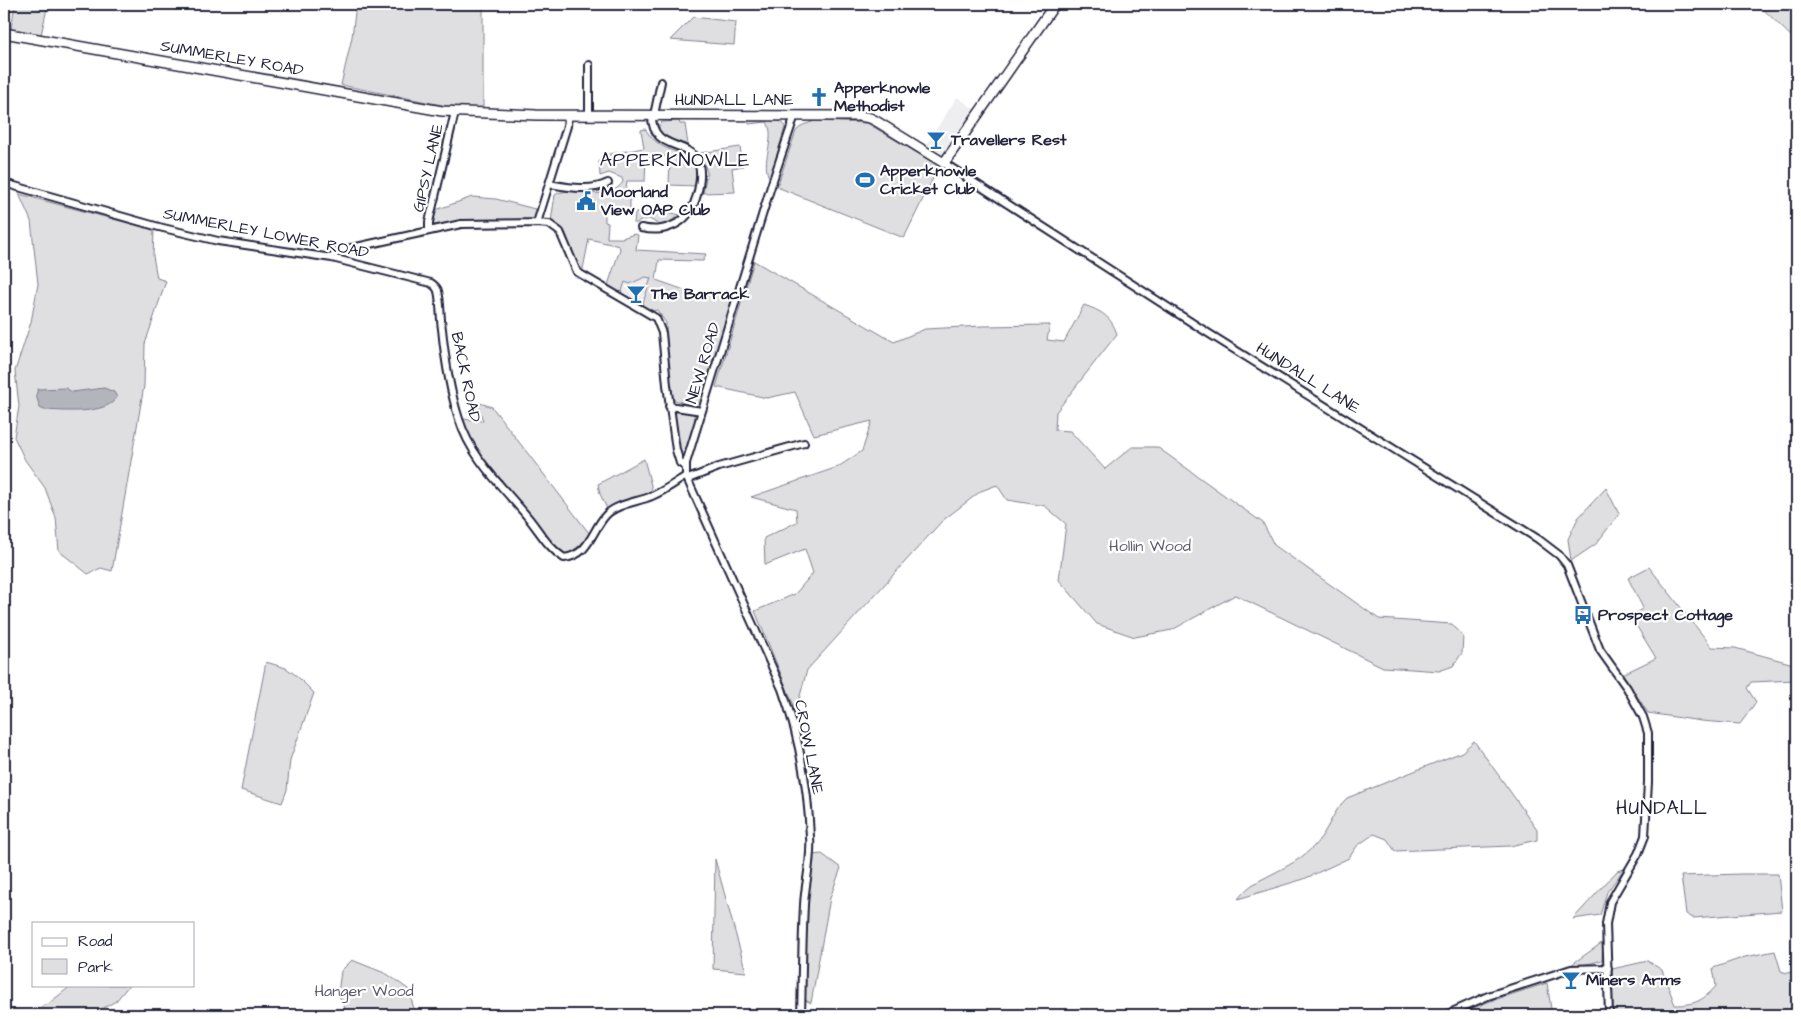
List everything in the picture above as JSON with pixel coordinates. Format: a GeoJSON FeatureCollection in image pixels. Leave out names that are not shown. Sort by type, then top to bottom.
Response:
{"type":"FeatureCollection","features":[{"type":"Feature","properties":{"kind":"street"},"geometry":{"type":"LineString","coordinates":[[944,163],[1055,4]]}},
{"type":"Feature","properties":{"kind":"street","name":"SUMMERLEY ROAD"},"geometry":{"type":"LineString","coordinates":[[4,33],[455,112]]}},
{"type":"Feature","properties":{"kind":"street"},"geometry":{"type":"LineString","coordinates":[[589,65],[589,115]]}},
{"type":"Feature","properties":{"kind":"street"},"geometry":{"type":"LineString","coordinates":[[645,227],[655,231],[663,230],[682,221],[695,201],[701,174],[700,166],[694,155],[664,141],[657,135],[652,126],[660,82]]}},
{"type":"Feature","properties":{"kind":"street","name":"HUNDALL LANE"},"geometry":{"type":"LineString","coordinates":[[455,112],[568,115],[795,115],[859,116],[870,118],[944,163],[1208,333],[1538,539],[1559,555],[1567,565],[1600,650],[1627,688],[1643,717],[1648,733],[1645,836],[1638,854],[1610,902],[1606,924],[1609,1015]]}},
{"type":"Feature","properties":{"kind":"street","name":"GIPSY LANE"},"geometry":{"type":"LineString","coordinates":[[429,230],[429,222],[455,112]]}},
{"type":"Feature","properties":{"kind":"street"},"geometry":{"type":"LineString","coordinates":[[537,223],[567,126],[568,115]]}},
{"type":"Feature","properties":{"kind":"street","name":"NEW ROAD"},"geometry":{"type":"LineString","coordinates":[[687,477],[686,467],[702,412],[772,183],[795,115]]}},
{"type":"Feature","properties":{"kind":"street","name":"SUMMERLEY LOWER ROAD"},"geometry":{"type":"LineString","coordinates":[[4,183],[159,228],[218,241],[332,258],[400,274],[431,283],[436,287]]}},
{"type":"Feature","properties":{"kind":"street"},"geometry":{"type":"LineString","coordinates":[[549,184],[591,188],[600,187],[608,183]]}},
{"type":"Feature","properties":{"kind":"street"},"geometry":{"type":"LineString","coordinates":[[332,258],[338,251],[461,224],[550,224],[560,232],[577,272],[656,318],[662,333],[669,406],[678,456],[681,464],[686,467]]}},
{"type":"Feature","properties":{"kind":"street","name":"BACK ROAD"},"geometry":{"type":"LineString","coordinates":[[436,287],[453,397],[467,441],[476,456],[528,517],[547,544],[564,558],[581,551],[591,540],[607,514],[615,509],[654,495],[687,477]]}},
{"type":"Feature","properties":{"kind":"street"},"geometry":{"type":"LineString","coordinates":[[669,406],[702,412]]}},
{"type":"Feature","properties":{"kind":"street"},"geometry":{"type":"LineString","coordinates":[[687,477],[804,443]]}},
{"type":"Feature","properties":{"kind":"street","name":"CROW LANE"},"geometry":{"type":"LineString","coordinates":[[687,477],[782,689],[790,711],[803,771],[810,838],[804,904],[801,1015]]}},
{"type":"Feature","properties":{"kind":"street"},"geometry":{"type":"LineString","coordinates":[[1445,1015],[1488,996],[1571,970],[1608,968]]}},
{"type":"Feature","properties":{"kind":"shaded area"},"geometry":{"type":"Polygon","coordinates":[[[957,97],[977,111],[944,156],[926,145],[957,97]]]}},
{"type":"Feature","properties":{"kind":"shaded area"},"geometry":{"type":"Polygon","coordinates":[[[645,277],[651,278],[642,306],[621,294],[625,282],[630,284],[645,277]]]}},
{"type":"Feature","properties":{"kind":"shaded area"},"geometry":{"type":"Polygon","coordinates":[[[66,388],[72,392],[104,388],[114,392],[117,397],[112,403],[104,407],[84,411],[44,410],[40,408],[36,395],[38,389],[66,388]]]}},
{"type":"Feature","properties":{"kind":"green space"},"geometry":{"type":"Polygon","coordinates":[[[15,4],[48,4],[41,35],[11,29],[15,4]]]}},
{"type":"Feature","properties":{"kind":"green space"},"geometry":{"type":"Polygon","coordinates":[[[356,4],[483,4],[483,108],[447,106],[341,85],[352,37],[356,4]]]}},
{"type":"Feature","properties":{"kind":"green space"},"geometry":{"type":"Polygon","coordinates":[[[1758,4],[1797,4],[1797,42],[1758,4]]]}},
{"type":"Feature","properties":{"kind":"green space"},"geometry":{"type":"Polygon","coordinates":[[[693,17],[736,22],[734,45],[670,40],[693,17]]]}},
{"type":"Feature","properties":{"kind":"green space"},"geometry":{"type":"Polygon","coordinates":[[[747,120],[779,121],[785,127],[770,179],[766,165],[770,129],[767,122],[749,124],[747,120]]]}},
{"type":"Feature","properties":{"kind":"green space"},"geometry":{"type":"Polygon","coordinates":[[[679,121],[680,124],[685,124],[688,145],[663,136],[659,129],[659,125],[662,122],[679,121]]]}},
{"type":"Feature","properties":{"kind":"green space","name":"Apperknowle Cricket Club"},"geometry":{"type":"Polygon","coordinates":[[[815,121],[867,123],[939,166],[904,238],[777,187],[796,131],[803,125],[815,121]]]}},
{"type":"Feature","properties":{"kind":"green space"},"geometry":{"type":"Polygon","coordinates":[[[645,129],[659,144],[684,155],[693,162],[696,175],[695,186],[669,185],[670,156],[646,157],[645,181],[627,181],[625,195],[630,195],[630,212],[605,210],[605,222],[608,223],[607,238],[622,238],[634,234],[638,235],[636,250],[706,254],[703,261],[659,260],[656,280],[696,294],[733,295],[703,400],[699,405],[695,406],[674,400],[668,367],[666,323],[657,310],[653,311],[642,306],[651,278],[645,277],[630,284],[625,282],[621,294],[608,285],[620,249],[619,246],[589,239],[583,269],[579,267],[573,258],[564,230],[551,221],[555,195],[558,193],[575,191],[601,193],[617,189],[623,182],[622,178],[609,173],[600,176],[599,161],[604,155],[644,148],[641,130],[645,129]]]}},
{"type":"Feature","properties":{"kind":"green space"},"geometry":{"type":"Polygon","coordinates":[[[740,147],[743,166],[732,168],[735,192],[703,193],[707,172],[700,153],[740,147]]]}},
{"type":"Feature","properties":{"kind":"green space"},"geometry":{"type":"Polygon","coordinates":[[[19,194],[154,230],[153,256],[157,278],[166,281],[145,344],[144,386],[112,571],[101,568],[88,574],[59,551],[56,518],[45,488],[25,460],[14,437],[19,406],[15,371],[31,322],[38,284],[31,221],[19,194]]]}},
{"type":"Feature","properties":{"kind":"green space"},"geometry":{"type":"Polygon","coordinates":[[[472,197],[496,199],[535,209],[536,218],[533,220],[477,220],[437,226],[433,224],[431,220],[433,211],[472,197]]]}},
{"type":"Feature","properties":{"kind":"green space"},"geometry":{"type":"Polygon","coordinates":[[[651,208],[680,215],[668,223],[660,225],[649,219],[634,224],[635,213],[651,208]]]}},
{"type":"Feature","properties":{"kind":"green space","name":"Hollin Wood"},"geometry":{"type":"Polygon","coordinates":[[[754,261],[894,342],[925,329],[1050,325],[1047,340],[1064,342],[1084,305],[1100,312],[1112,323],[1117,334],[1056,412],[1055,430],[1070,431],[1105,469],[1132,447],[1157,447],[1263,523],[1274,545],[1379,619],[1452,624],[1463,636],[1462,653],[1453,666],[1439,671],[1383,667],[1235,595],[1172,630],[1135,637],[1097,624],[1059,580],[1066,524],[1045,506],[1007,500],[997,485],[981,491],[942,521],[807,670],[796,711],[755,611],[795,594],[813,573],[805,549],[765,565],[764,538],[797,522],[796,509],[751,497],[838,467],[862,451],[872,421],[814,435],[795,392],[767,398],[716,387],[754,261]]]}},
{"type":"Feature","properties":{"kind":"green space"},"geometry":{"type":"Polygon","coordinates":[[[477,402],[492,407],[589,533],[582,543],[573,550],[566,554],[553,546],[474,448],[463,419],[483,421],[477,402]]]}},
{"type":"Feature","properties":{"kind":"green space"},"geometry":{"type":"Polygon","coordinates":[[[675,412],[691,412],[694,414],[695,420],[686,454],[683,456],[679,450],[675,412]]]}},
{"type":"Feature","properties":{"kind":"green space"},"geometry":{"type":"Polygon","coordinates":[[[644,459],[653,493],[607,509],[600,494],[598,484],[644,459]]]}},
{"type":"Feature","properties":{"kind":"green space"},"geometry":{"type":"Polygon","coordinates":[[[1606,488],[1619,514],[1596,544],[1571,561],[1568,539],[1578,518],[1606,488]]]}},
{"type":"Feature","properties":{"kind":"green space"},"geometry":{"type":"Polygon","coordinates":[[[1649,567],[1712,647],[1735,648],[1797,665],[1797,680],[1751,682],[1747,688],[1756,702],[1740,724],[1701,721],[1648,713],[1623,674],[1656,658],[1631,617],[1643,608],[1628,578],[1649,567]]]}},
{"type":"Feature","properties":{"kind":"green space"},"geometry":{"type":"Polygon","coordinates":[[[266,662],[286,668],[314,693],[290,760],[287,790],[282,803],[241,790],[266,662]]]}},
{"type":"Feature","properties":{"kind":"green space"},"geometry":{"type":"Polygon","coordinates":[[[1474,741],[1537,829],[1537,840],[1510,846],[1395,851],[1387,839],[1374,834],[1357,846],[1349,858],[1304,879],[1238,899],[1252,885],[1307,853],[1319,840],[1347,798],[1462,752],[1474,741]]]}},
{"type":"Feature","properties":{"kind":"green space"},"geometry":{"type":"Polygon","coordinates":[[[822,854],[841,868],[830,898],[811,1003],[805,1000],[804,942],[812,855],[822,854]]]}},
{"type":"Feature","properties":{"kind":"green space"},"geometry":{"type":"Polygon","coordinates":[[[715,859],[746,972],[713,969],[715,859]]]}},
{"type":"Feature","properties":{"kind":"green space"},"geometry":{"type":"Polygon","coordinates":[[[1624,869],[1607,892],[1600,915],[1573,919],[1617,871],[1624,869]]]}},
{"type":"Feature","properties":{"kind":"green space"},"geometry":{"type":"Polygon","coordinates":[[[1778,874],[1782,911],[1693,918],[1686,914],[1681,876],[1778,874]]]}},
{"type":"Feature","properties":{"kind":"green space"},"geometry":{"type":"Polygon","coordinates":[[[1603,942],[1602,960],[1568,967],[1603,942]]]}},
{"type":"Feature","properties":{"kind":"green space"},"geometry":{"type":"Polygon","coordinates":[[[1775,951],[1781,971],[1792,972],[1797,994],[1797,1015],[1684,1015],[1683,1013],[1666,1015],[1613,1015],[1612,969],[1648,961],[1662,970],[1675,1005],[1682,1005],[1698,1001],[1716,986],[1713,968],[1745,957],[1775,951]]]}},
{"type":"Feature","properties":{"kind":"green space","name":"Hanger Wood"},"geometry":{"type":"Polygon","coordinates":[[[352,960],[387,974],[408,989],[416,1015],[348,1015],[338,993],[341,971],[352,960]]]}},
{"type":"Feature","properties":{"kind":"green space"},"geometry":{"type":"Polygon","coordinates":[[[1547,983],[1552,1015],[1457,1015],[1488,1002],[1547,983]]]}},
{"type":"Feature","properties":{"kind":"green space"},"geometry":{"type":"Polygon","coordinates":[[[71,986],[128,986],[116,1001],[91,1015],[23,1015],[48,1004],[71,986]]]}},
{"type":"Feature","properties":{"kind":"place","name":"Apperknowle Methodist"},"geometry":{"type":"Point","coordinates":[819,97]}},
{"type":"Feature","properties":{"kind":"place","name":"Travellers Rest"},"geometry":{"type":"Point","coordinates":[936,140]}},
{"type":"Feature","properties":{"kind":"place","name":"Apperknowle Cricket Club"},"geometry":{"type":"Point","coordinates":[865,180]}},
{"type":"Feature","properties":{"kind":"place","name":"Moorland View OAP Club"},"geometry":{"type":"Point","coordinates":[586,201]}},
{"type":"Feature","properties":{"kind":"place","name":"The Barrack"},"geometry":{"type":"Point","coordinates":[636,294]}},
{"type":"Feature","properties":{"kind":"place","name":"Prospect Cottage"},"geometry":{"type":"Point","coordinates":[1583,615]}},
{"type":"Feature","properties":{"kind":"place","name":"Miners Arms"},"geometry":{"type":"Point","coordinates":[1571,980]}},
{"type":"Feature","properties":{"kind":"district","name":"APPERKNOWLE"},"geometry":{"type":"Point","coordinates":[675,160]}},
{"type":"Feature","properties":{"kind":"district","name":"HUNDALL"},"geometry":{"type":"Point","coordinates":[1662,808]}}]}
